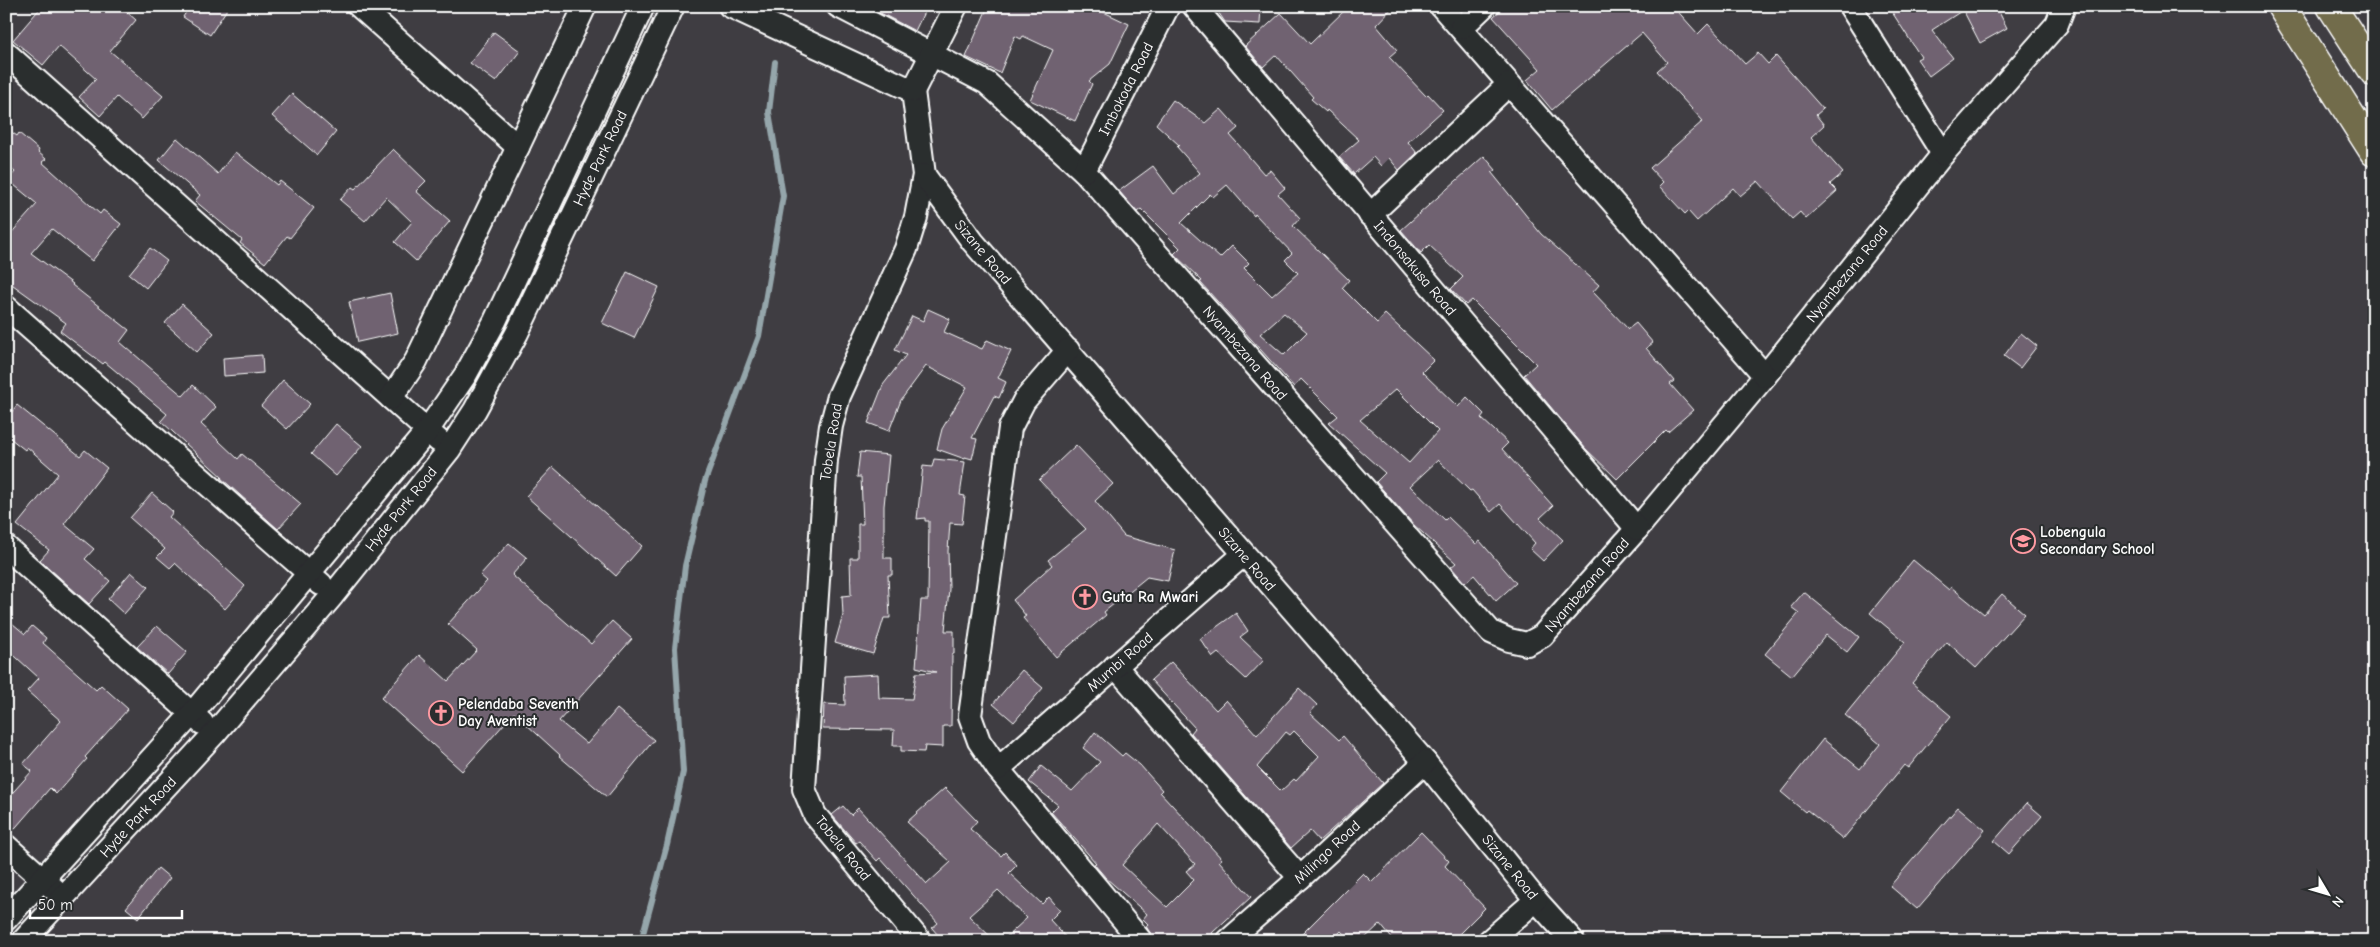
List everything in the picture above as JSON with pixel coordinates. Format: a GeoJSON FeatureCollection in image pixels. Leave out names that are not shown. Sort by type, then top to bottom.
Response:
{"type":"FeatureCollection","features":[{"type":"Feature","properties":{"kind":"main road"},"geometry":{"type":"LineString","coordinates":[[2280,6],[2374,152]]}},
{"type":"Feature","properties":{"kind":"main road"},"geometry":{"type":"LineString","coordinates":[[2331,6],[2374,72]]}},
{"type":"Feature","properties":{"kind":"street"},"geometry":{"type":"LineString","coordinates":[[359,6],[518,147]]}},
{"type":"Feature","properties":{"kind":"street"},"geometry":{"type":"LineString","coordinates":[[391,398],[416,361],[585,6]]}},
{"type":"Feature","properties":{"kind":"street","name":"Hyde Park Road"},"geometry":{"type":"LineString","coordinates":[[6,919],[192,714],[428,431],[466,374],[495,321],[643,6]]}},
{"type":"Feature","properties":{"kind":"street","name":"Hyde Park Road"},"geometry":{"type":"LineString","coordinates":[[24,941],[214,734],[333,595],[449,450],[475,410],[517,333],[673,6]]}},
{"type":"Feature","properties":{"kind":"street"},"geometry":{"type":"LineString","coordinates":[[730,6],[913,91],[956,6]]}},
{"type":"Feature","properties":{"kind":"street","name":"Nyambezana Road"},"geometry":{"type":"LineString","coordinates":[[838,6],[933,54],[987,84],[1084,171],[1491,632],[1509,640],[1527,644],[1542,636],[1637,529],[1765,376],[1943,154],[2057,24],[2064,6]]}},
{"type":"Feature","properties":{"kind":"street","name":"Imbokoda Road"},"geometry":{"type":"LineString","coordinates":[[1084,171],[1168,6]]}},
{"type":"Feature","properties":{"kind":"street","name":"Indonsakusa Road"},"geometry":{"type":"LineString","coordinates":[[1194,6],[1637,529]]}},
{"type":"Feature","properties":{"kind":"street"},"geometry":{"type":"LineString","coordinates":[[1441,6],[1765,376]]}},
{"type":"Feature","properties":{"kind":"street"},"geometry":{"type":"LineString","coordinates":[[1461,28],[1484,6]]}},
{"type":"Feature","properties":{"kind":"street"},"geometry":{"type":"LineString","coordinates":[[1850,6],[1943,154]]}},
{"type":"Feature","properties":{"kind":"street"},"geometry":{"type":"LineString","coordinates":[[6,53],[449,450]]}},
{"type":"Feature","properties":{"kind":"street"},"geometry":{"type":"LineString","coordinates":[[1370,215],[1509,84]]}},
{"type":"Feature","properties":{"kind":"street","name":"Tobela Road"},"geometry":{"type":"LineString","coordinates":[[913,91],[924,175],[916,217],[906,249],[839,396],[831,426],[825,470],[804,765],[804,789],[815,815],[920,941]]}},
{"type":"Feature","properties":{"kind":"street","name":"Sizane Road"},"geometry":{"type":"LineString","coordinates":[[924,175],[973,242],[1243,555],[1425,762],[1536,900],[1573,941]]}},
{"type":"Feature","properties":{"kind":"street"},"geometry":{"type":"LineString","coordinates":[[9,316],[333,595]]}},
{"type":"Feature","properties":{"kind":"street"},"geometry":{"type":"LineString","coordinates":[[1068,350],[1024,401],[1010,428],[970,716],[979,741],[998,769],[1141,941]]}},
{"type":"Feature","properties":{"kind":"street"},"geometry":{"type":"LineString","coordinates":[[6,546],[214,734]]}},
{"type":"Feature","properties":{"kind":"street","name":"Mumbi Road"},"geometry":{"type":"LineString","coordinates":[[998,769],[1243,555]]}},
{"type":"Feature","properties":{"kind":"street"},"geometry":{"type":"LineString","coordinates":[[1115,666],[1300,878]]}},
{"type":"Feature","properties":{"kind":"street","name":"Milingo Road"},"geometry":{"type":"LineString","coordinates":[[1228,941],[1300,878],[1425,762]]}},
{"type":"Feature","properties":{"kind":"street"},"geometry":{"type":"LineString","coordinates":[[6,846],[63,898]]}},
{"type":"Feature","properties":{"kind":"street"},"geometry":{"type":"LineString","coordinates":[[1489,941],[1536,900]]}},
{"type":"Feature","properties":{"kind":"building"},"geometry":{"type":"Polygon","coordinates":[[[42,6],[120,6],[136,20],[110,51],[163,96],[142,119],[117,97],[100,116],[79,97],[96,79],[59,46],[43,65],[13,40],[42,6]]]}},
{"type":"Feature","properties":{"kind":"building"},"geometry":{"type":"Polygon","coordinates":[[[190,6],[229,6],[210,35],[183,17],[190,6]]]}},
{"type":"Feature","properties":{"kind":"building"},"geometry":{"type":"Polygon","coordinates":[[[867,6],[927,6],[915,31],[867,6]]]}},
{"type":"Feature","properties":{"kind":"building"},"geometry":{"type":"Polygon","coordinates":[[[988,6],[1091,6],[1129,24],[1110,64],[1089,81],[1092,84],[1075,121],[1030,100],[1053,50],[1023,36],[1021,39],[1015,36],[1000,73],[966,57],[988,6]]]}},
{"type":"Feature","properties":{"kind":"building"},"geometry":{"type":"Polygon","coordinates":[[[1214,6],[1261,6],[1260,24],[1225,22],[1214,6]]]}},
{"type":"Feature","properties":{"kind":"building"},"geometry":{"type":"Polygon","coordinates":[[[1349,6],[1394,6],[1376,25],[1397,50],[1389,57],[1426,96],[1428,94],[1443,110],[1408,142],[1417,153],[1399,170],[1389,158],[1381,166],[1373,157],[1354,174],[1339,157],[1359,140],[1327,110],[1326,112],[1311,99],[1313,97],[1276,55],[1263,67],[1245,46],[1281,13],[1310,44],[1349,6]]]}},
{"type":"Feature","properties":{"kind":"building"},"geometry":{"type":"Polygon","coordinates":[[[1505,6],[1673,6],[1698,34],[1708,24],[1745,64],[1758,53],[1768,64],[1776,56],[1823,109],[1816,115],[1824,125],[1811,137],[1843,173],[1830,184],[1837,191],[1806,219],[1800,212],[1792,219],[1758,181],[1740,196],[1733,188],[1697,221],[1688,211],[1685,214],[1659,186],[1663,182],[1650,168],[1703,121],[1657,71],[1667,62],[1642,33],[1552,110],[1527,80],[1540,69],[1493,17],[1505,6]]]}},
{"type":"Feature","properties":{"kind":"building"},"geometry":{"type":"Polygon","coordinates":[[[1888,6],[1996,6],[2007,28],[1980,43],[1963,10],[1932,30],[1953,58],[1929,76],[1917,59],[1921,57],[1888,6]]]}},
{"type":"Feature","properties":{"kind":"building"},"geometry":{"type":"Polygon","coordinates":[[[494,32],[520,51],[496,82],[470,63],[494,32]]]}},
{"type":"Feature","properties":{"kind":"building"},"geometry":{"type":"Polygon","coordinates":[[[292,94],[336,132],[317,155],[272,116],[292,94]]]}},
{"type":"Feature","properties":{"kind":"building"},"geometry":{"type":"Polygon","coordinates":[[[1173,100],[1205,123],[1221,109],[1238,128],[1230,135],[1264,174],[1270,170],[1285,188],[1278,194],[1300,218],[1293,226],[1349,280],[1342,288],[1377,323],[1385,314],[1434,360],[1422,372],[1458,407],[1467,397],[1484,414],[1481,418],[1508,443],[1502,449],[1553,506],[1540,518],[1563,540],[1543,561],[1530,549],[1535,543],[1500,504],[1491,512],[1472,490],[1470,491],[1438,460],[1410,486],[1445,520],[1448,517],[1476,544],[1480,541],[1516,583],[1496,601],[1474,575],[1465,583],[1451,567],[1456,563],[1414,525],[1376,482],[1385,473],[1329,423],[1338,416],[1301,379],[1294,387],[1200,282],[1202,281],[1174,254],[1180,248],[1141,209],[1137,212],[1119,191],[1153,166],[1174,194],[1200,173],[1177,147],[1179,145],[1156,124],[1173,100]],[[1227,185],[1213,197],[1210,194],[1181,223],[1220,258],[1232,246],[1249,263],[1244,268],[1272,296],[1298,273],[1285,260],[1292,253],[1255,214],[1254,216],[1227,185]],[[1284,313],[1260,334],[1284,355],[1307,332],[1284,313]],[[1396,389],[1360,420],[1409,463],[1438,431],[1396,389]]]}},
{"type":"Feature","properties":{"kind":"building"},"geometry":{"type":"Polygon","coordinates":[[[6,128],[17,136],[19,133],[39,150],[38,152],[46,159],[42,162],[100,214],[103,210],[121,224],[92,261],[52,229],[31,253],[73,284],[129,330],[120,342],[183,396],[193,385],[216,407],[201,424],[238,459],[242,454],[301,504],[278,529],[161,421],[167,414],[105,362],[103,364],[60,331],[66,323],[6,280],[6,239],[37,204],[8,180],[15,172],[6,164],[6,128]]]}},
{"type":"Feature","properties":{"kind":"building"},"geometry":{"type":"Polygon","coordinates":[[[177,138],[218,174],[235,152],[277,185],[280,181],[314,208],[290,238],[287,236],[265,263],[240,243],[242,240],[195,201],[200,195],[159,160],[177,138]]]}},
{"type":"Feature","properties":{"kind":"building"},"geometry":{"type":"Polygon","coordinates":[[[393,149],[426,181],[416,191],[450,221],[416,261],[395,242],[412,222],[386,197],[365,221],[340,200],[352,187],[355,189],[393,149]]]}},
{"type":"Feature","properties":{"kind":"building"},"geometry":{"type":"Polygon","coordinates":[[[1484,156],[1496,170],[1492,173],[1541,234],[1599,285],[1593,292],[1628,329],[1636,323],[1653,343],[1646,348],[1674,381],[1670,384],[1693,410],[1668,432],[1666,430],[1617,479],[1585,448],[1524,375],[1536,364],[1472,300],[1466,305],[1451,289],[1463,277],[1429,245],[1421,253],[1401,230],[1484,156]]]}},
{"type":"Feature","properties":{"kind":"building"},"geometry":{"type":"Polygon","coordinates":[[[150,248],[167,261],[146,288],[129,274],[150,248]]]}},
{"type":"Feature","properties":{"kind":"building"},"geometry":{"type":"Polygon","coordinates":[[[627,272],[659,287],[634,338],[602,323],[627,272]]]}},
{"type":"Feature","properties":{"kind":"building"},"geometry":{"type":"Polygon","coordinates":[[[390,293],[398,333],[358,342],[349,302],[390,293]]]}},
{"type":"Feature","properties":{"kind":"building"},"geometry":{"type":"Polygon","coordinates":[[[182,304],[214,333],[197,352],[165,323],[182,304]]]}},
{"type":"Feature","properties":{"kind":"building"},"geometry":{"type":"Polygon","coordinates":[[[928,309],[950,319],[944,332],[982,349],[987,340],[1011,351],[998,378],[1006,382],[999,398],[994,396],[972,438],[977,439],[972,459],[965,457],[965,459],[937,449],[942,429],[967,387],[926,366],[901,400],[889,431],[868,423],[883,385],[906,355],[895,350],[912,316],[923,321],[928,309]]]}},
{"type":"Feature","properties":{"kind":"building"},"geometry":{"type":"Polygon","coordinates":[[[2021,333],[2037,346],[2020,368],[2004,356],[2021,333]]]}},
{"type":"Feature","properties":{"kind":"building"},"geometry":{"type":"Polygon","coordinates":[[[262,355],[263,373],[224,376],[223,358],[262,355]]]}},
{"type":"Feature","properties":{"kind":"building"},"geometry":{"type":"Polygon","coordinates":[[[283,380],[310,404],[287,429],[261,406],[283,380]]]}},
{"type":"Feature","properties":{"kind":"building"},"geometry":{"type":"Polygon","coordinates":[[[17,405],[80,456],[85,450],[107,468],[64,524],[94,549],[85,559],[110,581],[89,604],[40,560],[49,550],[17,525],[58,474],[27,447],[25,450],[6,435],[6,419],[17,405]]]}},
{"type":"Feature","properties":{"kind":"building"},"geometry":{"type":"Polygon","coordinates":[[[336,424],[362,446],[336,476],[311,454],[336,424]]]}},
{"type":"Feature","properties":{"kind":"building","name":"Guta Ra Mwari"},"geometry":{"type":"Polygon","coordinates":[[[1076,445],[1113,484],[1095,501],[1124,536],[1175,550],[1168,581],[1147,577],[1104,612],[1106,615],[1056,657],[1023,618],[1026,616],[1013,600],[1052,565],[1048,560],[1086,529],[1039,480],[1076,445]]]}},
{"type":"Feature","properties":{"kind":"building"},"geometry":{"type":"Polygon","coordinates":[[[860,452],[889,455],[884,506],[884,558],[892,558],[892,575],[888,575],[890,618],[884,618],[873,654],[835,643],[843,615],[842,596],[851,595],[850,558],[858,558],[858,524],[863,524],[861,477],[857,477],[860,452]]]}},
{"type":"Feature","properties":{"kind":"building"},"geometry":{"type":"Polygon","coordinates":[[[934,459],[965,462],[960,495],[965,496],[962,524],[950,523],[948,551],[949,589],[945,631],[954,631],[951,726],[943,726],[943,747],[925,746],[924,752],[901,751],[901,746],[893,746],[894,730],[823,729],[824,704],[845,705],[844,676],[878,674],[879,698],[912,699],[916,673],[936,672],[916,667],[921,600],[928,600],[929,521],[925,521],[925,518],[917,519],[923,466],[932,467],[934,459]]]}},
{"type":"Feature","properties":{"kind":"building"},"geometry":{"type":"Polygon","coordinates":[[[553,467],[642,546],[616,576],[526,496],[553,467]]]}},
{"type":"Feature","properties":{"kind":"building"},"geometry":{"type":"Polygon","coordinates":[[[152,493],[173,512],[169,517],[245,586],[225,609],[175,563],[170,568],[157,557],[165,549],[130,518],[152,493]]]}},
{"type":"Feature","properties":{"kind":"building"},"geometry":{"type":"Polygon","coordinates":[[[509,543],[527,558],[512,575],[591,644],[612,621],[632,639],[559,721],[587,744],[617,709],[654,740],[607,797],[559,756],[514,713],[462,771],[381,698],[419,655],[448,681],[477,650],[448,624],[487,581],[480,575],[509,543]]]}},
{"type":"Feature","properties":{"kind":"building"},"geometry":{"type":"Polygon","coordinates":[[[1913,560],[1949,590],[1951,587],[1984,614],[2002,594],[2025,614],[1976,668],[1947,642],[1912,683],[1951,716],[1908,768],[1904,765],[1843,839],[1781,792],[1823,739],[1860,769],[1880,744],[1845,715],[1905,642],[1870,613],[1913,560]]]}},
{"type":"Feature","properties":{"kind":"building"},"geometry":{"type":"Polygon","coordinates":[[[131,572],[148,587],[124,614],[108,599],[131,572]]]}},
{"type":"Feature","properties":{"kind":"building"},"geometry":{"type":"Polygon","coordinates":[[[1804,592],[1859,637],[1847,652],[1826,635],[1792,676],[1765,654],[1799,613],[1791,607],[1804,592]]]}},
{"type":"Feature","properties":{"kind":"building"},"geometry":{"type":"Polygon","coordinates":[[[1236,613],[1248,631],[1240,637],[1264,660],[1246,679],[1218,653],[1213,657],[1200,639],[1236,613]]]}},
{"type":"Feature","properties":{"kind":"building"},"geometry":{"type":"Polygon","coordinates":[[[6,618],[25,634],[32,626],[46,638],[43,643],[96,690],[101,685],[128,709],[85,757],[87,759],[56,794],[50,788],[10,834],[6,833],[6,800],[32,771],[23,764],[61,721],[27,691],[39,678],[6,648],[6,618]]]}},
{"type":"Feature","properties":{"kind":"building"},"geometry":{"type":"Polygon","coordinates":[[[157,626],[187,652],[168,674],[137,647],[157,626]]]}},
{"type":"Feature","properties":{"kind":"building"},"geometry":{"type":"Polygon","coordinates":[[[1171,662],[1216,710],[1226,700],[1257,735],[1299,688],[1317,705],[1310,713],[1339,740],[1343,736],[1383,783],[1319,841],[1310,831],[1291,848],[1191,733],[1195,728],[1151,680],[1171,662]],[[1294,731],[1290,735],[1286,732],[1257,767],[1281,791],[1294,779],[1296,781],[1319,756],[1294,731]]]}},
{"type":"Feature","properties":{"kind":"building"},"geometry":{"type":"Polygon","coordinates":[[[1022,670],[1043,688],[1014,722],[993,704],[1022,670]]]}},
{"type":"Feature","properties":{"kind":"building"},"geometry":{"type":"Polygon","coordinates":[[[1095,732],[1122,756],[1125,753],[1140,765],[1162,790],[1160,792],[1222,859],[1219,861],[1251,897],[1212,933],[1215,941],[1154,941],[1146,926],[1148,924],[1143,919],[1147,914],[1106,878],[1094,864],[1096,863],[1051,812],[1058,805],[1029,782],[1041,766],[1072,791],[1100,762],[1083,748],[1095,732]],[[1158,824],[1122,865],[1167,907],[1194,880],[1186,871],[1195,864],[1158,824]]]}},
{"type":"Feature","properties":{"kind":"building"},"geometry":{"type":"Polygon","coordinates":[[[945,788],[977,821],[970,829],[1001,856],[1005,852],[1017,865],[1009,873],[1042,904],[1049,897],[1060,910],[1050,920],[1069,941],[1002,941],[1027,918],[998,890],[969,916],[995,941],[943,941],[932,928],[938,923],[880,858],[877,861],[859,841],[856,843],[832,815],[843,806],[851,815],[858,808],[927,884],[951,862],[907,822],[945,788]]]}},
{"type":"Feature","properties":{"kind":"building"},"geometry":{"type":"Polygon","coordinates":[[[2027,803],[2042,816],[2009,854],[1994,841],[2027,803]]]}},
{"type":"Feature","properties":{"kind":"building"},"geometry":{"type":"Polygon","coordinates":[[[1958,807],[1985,830],[1917,909],[1890,886],[1958,807]]]}},
{"type":"Feature","properties":{"kind":"building"},"geometry":{"type":"Polygon","coordinates":[[[1421,832],[1449,861],[1445,866],[1485,908],[1452,941],[1394,941],[1380,924],[1362,941],[1351,941],[1341,931],[1331,941],[1295,941],[1363,873],[1372,882],[1421,832]]]}},
{"type":"Feature","properties":{"kind":"building"},"geometry":{"type":"Polygon","coordinates":[[[158,868],[170,878],[138,918],[126,908],[158,868]]]}},
{"type":"Feature","properties":{"kind":"waterway"},"geometry":{"type":"LineString","coordinates":[[641,941],[667,845],[683,772],[675,648],[685,566],[705,481],[759,336],[783,196],[769,112],[775,62]]}},
{"type":"Feature","properties":{"kind":"place","name":"Lobengula Secondary School"},"geometry":{"type":"Point","coordinates":[2023,541]}},
{"type":"Feature","properties":{"kind":"place","name":"Guta Ra Mwari"},"geometry":{"type":"Point","coordinates":[1085,597]}},
{"type":"Feature","properties":{"kind":"place","name":"Pelendaba Seventh Day Aventist"},"geometry":{"type":"Point","coordinates":[441,713]}}]}
